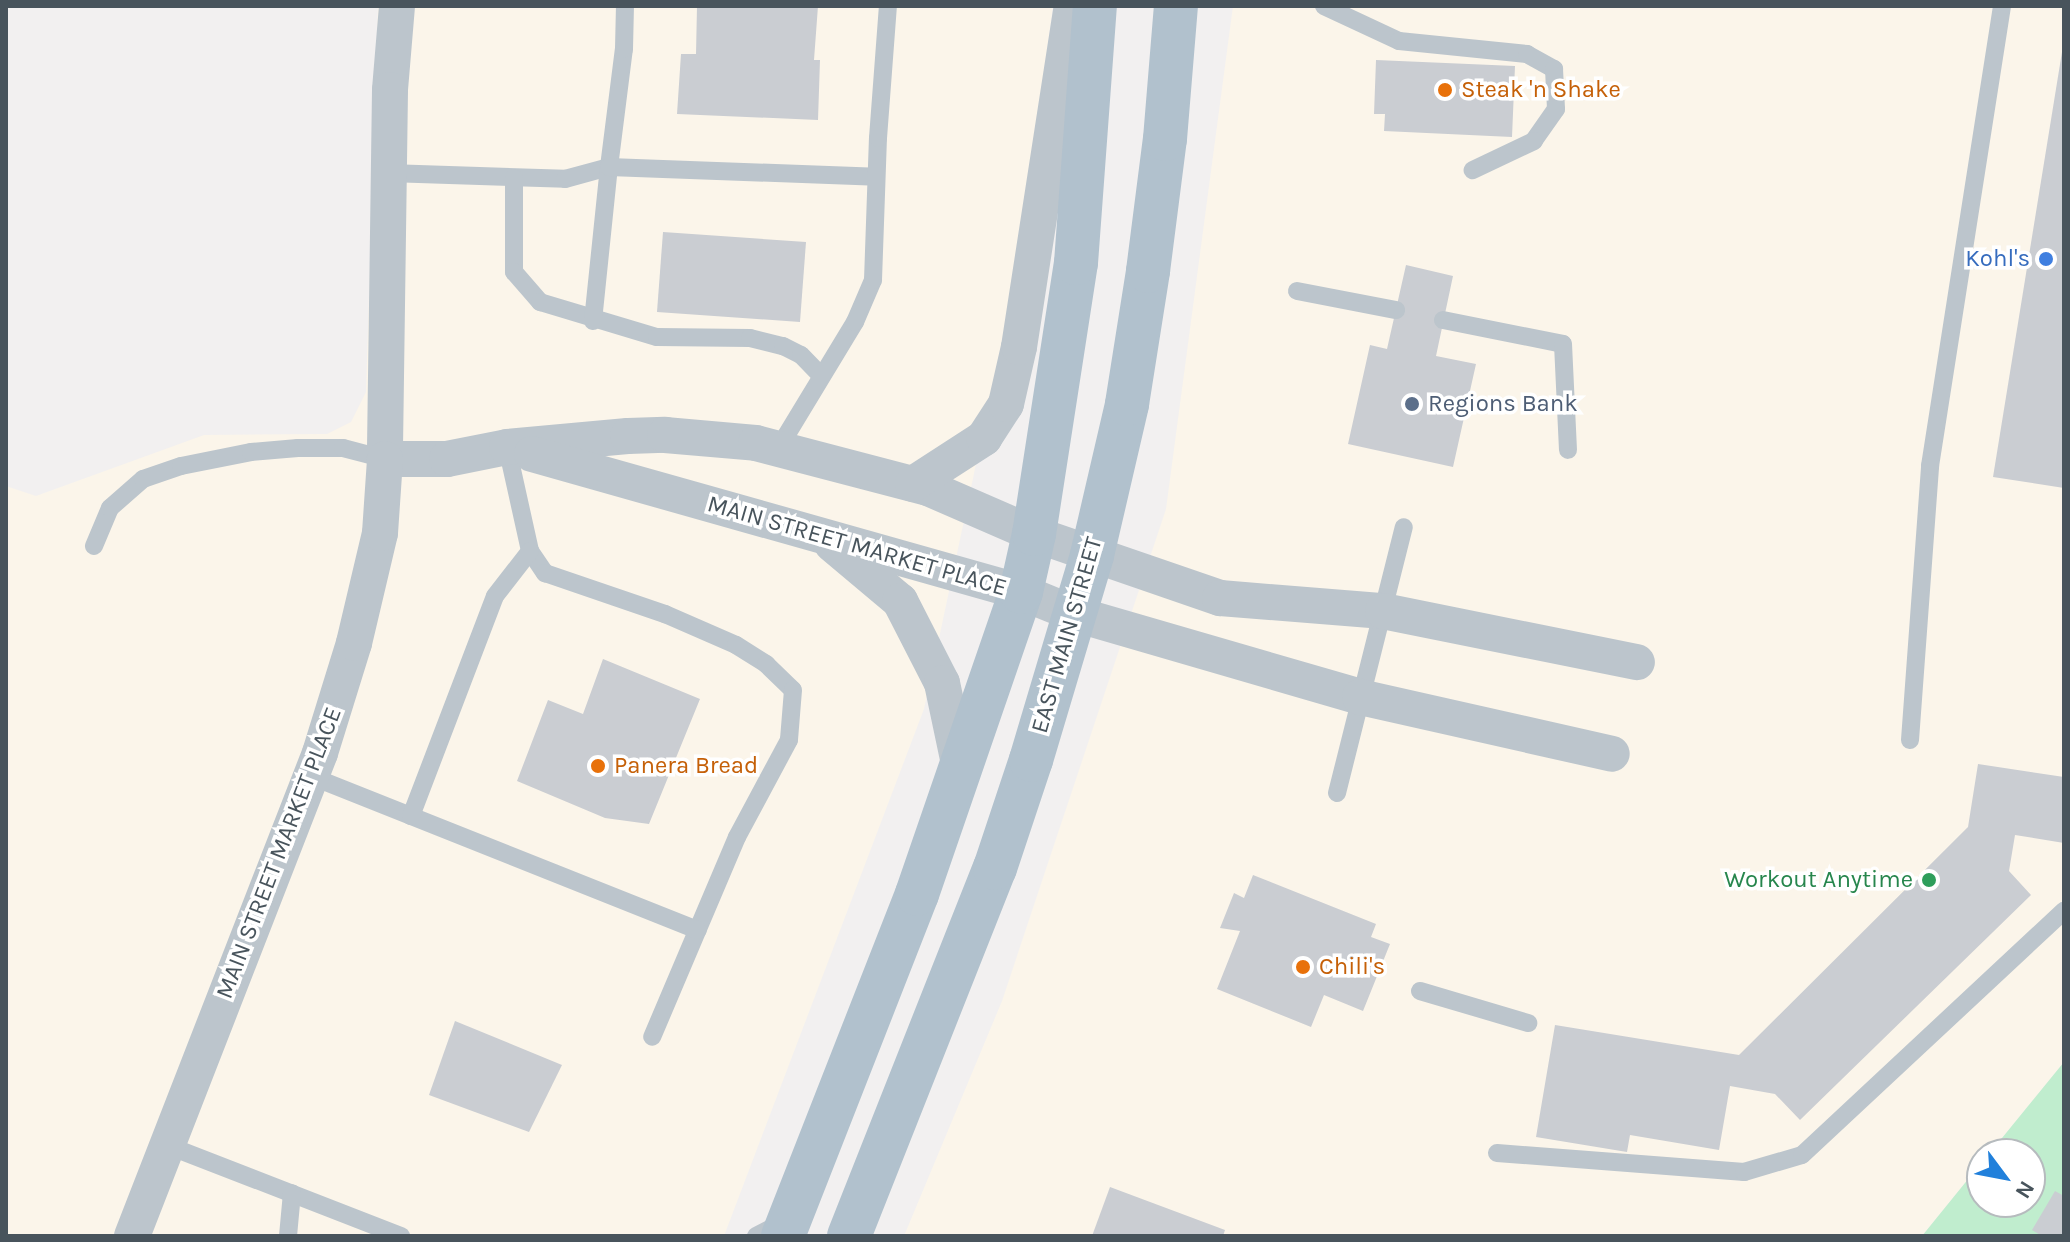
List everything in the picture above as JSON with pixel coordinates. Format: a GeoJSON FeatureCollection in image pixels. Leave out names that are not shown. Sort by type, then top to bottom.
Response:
{"type":"FeatureCollection","features":[{"type":"Feature","properties":{"kind":"main road"},"geometry":{"type":"LineString","coordinates":[[776,1231],[961,773],[1021,592],[1034,534],[1076,263],[1095,6]]}},
{"type":"Feature","properties":{"kind":"main road","name":"EAST MAIN STREET"},"geometry":{"type":"LineString","coordinates":[[849,1236],[995,868],[1092,555],[1127,404],[1148,271],[1165,139],[1176,6]]}},
{"type":"Feature","properties":{"kind":"street","name":"MAIN STREET MARKET PLACE"},"geometry":{"type":"LineString","coordinates":[[132,1236],[313,777],[354,643],[380,533],[385,459],[390,90],[397,6]]}},
{"type":"Feature","properties":{"kind":"street"},"geometry":{"type":"LineString","coordinates":[[913,484],[984,438],[1006,404],[1019,347],[1072,6]]}},
{"type":"Feature","properties":{"kind":"street","name":"MAIN STREET MARKET PLACE"},"geometry":{"type":"LineString","coordinates":[[385,459],[447,459],[507,447],[665,435],[756,443],[913,484],[1034,534],[1220,598],[1383,611],[1637,662]]}},
{"type":"Feature","properties":{"kind":"street","name":"MAIN STREET MARKET PLACE"},"geometry":{"type":"LineString","coordinates":[[507,447],[1021,592],[1075,614],[1360,697],[1612,754]]}},
{"type":"Feature","properties":{"kind":"street"},"geometry":{"type":"LineString","coordinates":[[821,536],[900,601],[942,683],[961,773]]}},
{"type":"Feature","properties":{"kind":"lane"},"geometry":{"type":"LineString","coordinates":[[593,321],[624,49],[625,6]]}},
{"type":"Feature","properties":{"kind":"lane"},"geometry":{"type":"LineString","coordinates":[[778,449],[855,322],[873,280],[876,177],[888,6]]}},
{"type":"Feature","properties":{"kind":"lane"},"geometry":{"type":"LineString","coordinates":[[1324,6],[1399,41],[1527,54],[1554,69],[1556,109],[1534,141],[1473,170]]}},
{"type":"Feature","properties":{"kind":"lane"},"geometry":{"type":"LineString","coordinates":[[1910,740],[1930,466],[2002,6]]}},
{"type":"Feature","properties":{"kind":"lane"},"geometry":{"type":"LineString","coordinates":[[388,173],[565,179],[609,167],[876,177]]}},
{"type":"Feature","properties":{"kind":"lane"},"geometry":{"type":"LineString","coordinates":[[514,178],[511,232],[514,272],[540,302],[593,321],[657,337],[750,338],[783,346],[801,355],[821,376]]}},
{"type":"Feature","properties":{"kind":"lane"},"geometry":{"type":"LineString","coordinates":[[1297,291],[1396,310]]}},
{"type":"Feature","properties":{"kind":"lane"},"geometry":{"type":"LineString","coordinates":[[1443,320],[1563,344],[1568,450]]}},
{"type":"Feature","properties":{"kind":"lane"},"geometry":{"type":"LineString","coordinates":[[507,447],[530,551],[545,573],[665,614],[736,645],[766,664],[793,690],[789,740],[744,823],[652,1037]]}},
{"type":"Feature","properties":{"kind":"lane","name":"MAIN STREET MARKET PLACE"},"geometry":{"type":"LineString","coordinates":[[94,546],[110,508],[143,479],[181,466],[251,452],[298,448],[343,448],[385,459]]}},
{"type":"Feature","properties":{"kind":"lane"},"geometry":{"type":"LineString","coordinates":[[1337,793],[1404,527]]}},
{"type":"Feature","properties":{"kind":"lane"},"geometry":{"type":"LineString","coordinates":[[411,816],[495,596],[530,551]]}},
{"type":"Feature","properties":{"kind":"lane"},"geometry":{"type":"LineString","coordinates":[[313,777],[698,930]]}},
{"type":"Feature","properties":{"kind":"lane"},"geometry":{"type":"LineString","coordinates":[[1497,1153],[1744,1172],[1802,1155],[2064,911]]}},
{"type":"Feature","properties":{"kind":"lane"},"geometry":{"type":"LineString","coordinates":[[1420,991],[1528,1023]]}},
{"type":"Feature","properties":{"kind":"lane"},"geometry":{"type":"LineString","coordinates":[[169,1146],[401,1236]]}},
{"type":"Feature","properties":{"kind":"lane"},"geometry":{"type":"LineString","coordinates":[[288,1236],[292,1193]]}},
{"type":"Feature","properties":{"kind":"shaded area"},"geometry":{"type":"Polygon","coordinates":[[[378,6],[1053,6],[1017,271],[924,709],[724,1236],[6,1236],[6,486],[36,496],[204,435],[327,434],[351,422],[366,392],[378,6]]]}},
{"type":"Feature","properties":{"kind":"shaded area"},"geometry":{"type":"Polygon","coordinates":[[[1233,6],[2064,6],[2064,1062],[2002,1138],[1966,1138],[1966,1182],[1922,1236],[904,1236],[1002,1001],[1166,509],[1233,6]]]}},
{"type":"Feature","properties":{"kind":"green space"},"geometry":{"type":"Polygon","coordinates":[[[2064,1062],[2064,1236],[1922,1236],[1966,1182],[1966,1218],[2046,1218],[2046,1138],[2002,1138],[2064,1062]]]}},
{"type":"Feature","properties":{"kind":"building"},"geometry":{"type":"Polygon","coordinates":[[[697,6],[818,6],[814,60],[820,60],[818,120],[677,114],[681,54],[696,54],[697,6]]]}},
{"type":"Feature","properties":{"kind":"building","name":"Kohl's"},"geometry":{"type":"Polygon","coordinates":[[[2064,52],[2064,488],[1993,477],[2064,52]]]}},
{"type":"Feature","properties":{"kind":"building","name":"Steak 'n Shake"},"geometry":{"type":"Polygon","coordinates":[[[1376,60],[1515,66],[1512,137],[1384,131],[1385,114],[1374,114],[1376,60]]]}},
{"type":"Feature","properties":{"kind":"building"},"geometry":{"type":"Polygon","coordinates":[[[663,232],[806,242],[800,322],[657,312],[663,232]]]}},
{"type":"Feature","properties":{"kind":"building","name":"Regions Bank"},"geometry":{"type":"Polygon","coordinates":[[[1406,265],[1453,276],[1436,356],[1476,364],[1453,467],[1348,444],[1370,345],[1387,349],[1406,265]]]}},
{"type":"Feature","properties":{"kind":"building","name":"Panera Bread"},"geometry":{"type":"Polygon","coordinates":[[[603,659],[700,699],[649,824],[605,818],[517,781],[548,700],[583,714],[603,659]]]}},
{"type":"Feature","properties":{"kind":"building"},"geometry":{"type":"Polygon","coordinates":[[[1978,764],[2064,777],[2064,843],[2015,835],[2009,871],[2031,895],[1800,1120],[1775,1094],[1730,1086],[1719,1150],[1630,1135],[1627,1152],[1536,1137],[1555,1025],[1739,1055],[1968,827],[1978,764]]]}},
{"type":"Feature","properties":{"kind":"building","name":"Chili's"},"geometry":{"type":"Polygon","coordinates":[[[1253,875],[1376,924],[1371,937],[1390,944],[1363,1011],[1324,995],[1311,1027],[1217,989],[1240,931],[1220,928],[1234,893],[1244,898],[1253,875]]]}},
{"type":"Feature","properties":{"kind":"building"},"geometry":{"type":"Polygon","coordinates":[[[455,1021],[562,1065],[529,1132],[429,1095],[455,1021]]]}},
{"type":"Feature","properties":{"kind":"building"},"geometry":{"type":"Polygon","coordinates":[[[1110,1187],[1225,1230],[1223,1236],[1092,1236],[1110,1187]]]}},
{"type":"Feature","properties":{"kind":"building"},"geometry":{"type":"Polygon","coordinates":[[[2055,1191],[2064,1196],[2064,1236],[2042,1236],[2032,1230],[2039,1218],[2046,1218],[2046,1206],[2055,1191]]]}},
{"type":"Feature","properties":{"kind":"place","name":"Steak 'n Shake"},"geometry":{"type":"Point","coordinates":[1445,90]}},
{"type":"Feature","properties":{"kind":"place","name":"Kohl's"},"geometry":{"type":"Point","coordinates":[2046,259]}},
{"type":"Feature","properties":{"kind":"place","name":"Regions Bank"},"geometry":{"type":"Point","coordinates":[1412,404]}},
{"type":"Feature","properties":{"kind":"place","name":"Panera Bread"},"geometry":{"type":"Point","coordinates":[598,766]}},
{"type":"Feature","properties":{"kind":"place","name":"Workout Anytime"},"geometry":{"type":"Point","coordinates":[1929,880]}},
{"type":"Feature","properties":{"kind":"place","name":"Chili's"},"geometry":{"type":"Point","coordinates":[1303,967]}}]}
